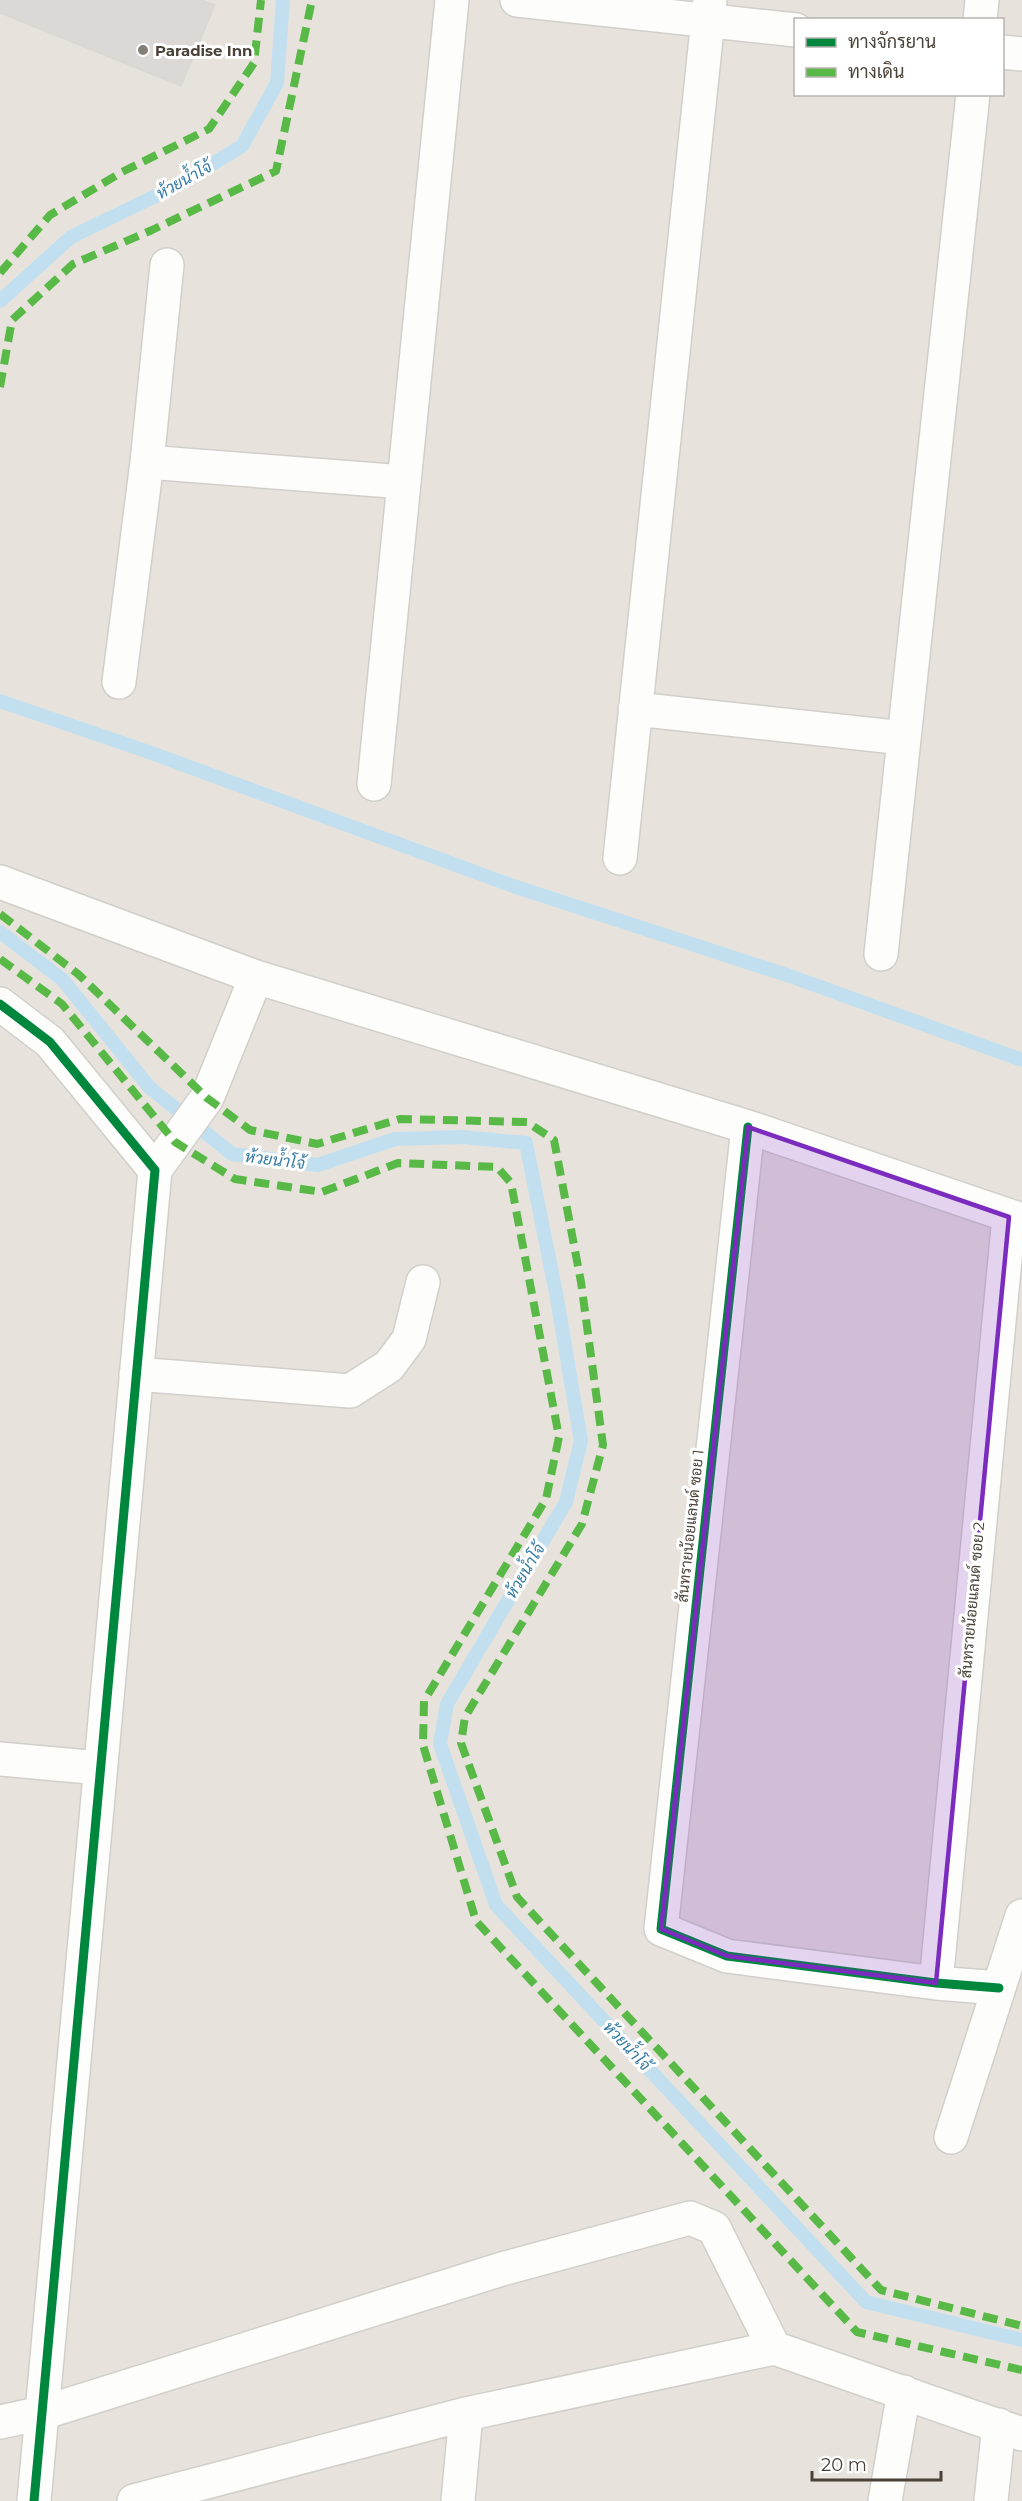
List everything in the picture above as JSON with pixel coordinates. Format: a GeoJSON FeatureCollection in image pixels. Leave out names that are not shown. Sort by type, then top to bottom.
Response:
{"type":"FeatureCollection","features":[{"type":"Feature","properties":{"kind":"street"},"geometry":{"type":"LineString","coordinates":[[374,784],[452,0]]}},
{"type":"Feature","properties":{"kind":"street"},"geometry":{"type":"LineString","coordinates":[[517,0],[709,10],[794,30]]}},
{"type":"Feature","properties":{"kind":"street"},"geometry":{"type":"LineString","coordinates":[[980,18],[982,0]]}},
{"type":"Feature","properties":{"kind":"street"},"geometry":{"type":"LineString","coordinates":[[620,858],[709,10]]}},
{"type":"Feature","properties":{"kind":"street"},"geometry":{"type":"LineString","coordinates":[[1004,52],[1022,54]]}},
{"type":"Feature","properties":{"kind":"street"},"geometry":{"type":"LineString","coordinates":[[881,954],[973,96]]}},
{"type":"Feature","properties":{"kind":"street"},"geometry":{"type":"LineString","coordinates":[[119,681],[147,462],[167,265]]}},
{"type":"Feature","properties":{"kind":"street"},"geometry":{"type":"LineString","coordinates":[[147,462],[404,482]]}},
{"type":"Feature","properties":{"kind":"street"},"geometry":{"type":"LineString","coordinates":[[635,709],[904,738]]}},
{"type":"Feature","properties":{"kind":"street"},"geometry":{"type":"LineString","coordinates":[[0,882],[256,977],[748,1127],[1015,1218]]}},
{"type":"Feature","properties":{"kind":"street"},"geometry":{"type":"LineString","coordinates":[[34,2501],[155,1170],[207,1098],[256,977]]}},
{"type":"Feature","properties":{"kind":"street"},"geometry":{"type":"LineString","coordinates":[[0,1004],[50,1042],[155,1170]]}},
{"type":"Feature","properties":{"kind":"street","name":"สันทรายน้อยแลนด์ ซอย 1"},"geometry":{"type":"LineString","coordinates":[[748,1127],[662,1929],[727,1956],[936,1983]]}},
{"type":"Feature","properties":{"kind":"street","name":"สันทรายน้อยแลนด์ ซอย 2"},"geometry":{"type":"LineString","coordinates":[[936,1983],[1015,1218]]}},
{"type":"Feature","properties":{"kind":"street"},"geometry":{"type":"LineString","coordinates":[[136,1374],[350,1391],[389,1366],[409,1339],[423,1282]]}},
{"type":"Feature","properties":{"kind":"street"},"geometry":{"type":"LineString","coordinates":[[0,1759],[100,1768]]}},
{"type":"Feature","properties":{"kind":"street"},"geometry":{"type":"LineString","coordinates":[[951,2137],[1022,1916]]}},
{"type":"Feature","properties":{"kind":"street"},"geometry":{"type":"LineString","coordinates":[[936,1983],[999,1988]]}},
{"type":"Feature","properties":{"kind":"street"},"geometry":{"type":"LineString","coordinates":[[0,2422],[42,2413],[502,2269],[690,2218],[714,2228],[774,2348]]}},
{"type":"Feature","properties":{"kind":"street"},"geometry":{"type":"LineString","coordinates":[[134,2501],[466,2414],[774,2348],[1010,2430],[991,2501]]}},
{"type":"Feature","properties":{"kind":"street"},"geometry":{"type":"LineString","coordinates":[[885,2501],[904,2392]]}},
{"type":"Feature","properties":{"kind":"street"},"geometry":{"type":"LineString","coordinates":[[458,2501],[466,2414]]}},
{"type":"Feature","properties":{"kind":"highlighted area"},"geometry":{"type":"Polygon","coordinates":[[[748,1127],[1009,1217],[936,1983],[727,1956],[661,1929],[748,1127]]]}},
{"type":"Feature","properties":{"kind":"shaded area"},"geometry":{"type":"Polygon","coordinates":[[[0,0],[1022,0],[1022,2501],[0,2501],[0,0]]]}},
{"type":"Feature","properties":{"kind":"building","name":"Paradise Inn"},"geometry":{"type":"Polygon","coordinates":[[[0,0],[202,0],[215,5],[181,86],[0,13],[0,0]]]}},
{"type":"Feature","properties":{"kind":"waterway","name":"ห้วยน้ำโจ้"},"geometry":{"type":"LineString","coordinates":[[0,301],[71,237],[174,187],[242,146],[277,83],[283,0]]}},
{"type":"Feature","properties":{"kind":"waterway"},"geometry":{"type":"LineString","coordinates":[[0,701],[146,751],[513,886],[790,976],[1022,1060]]}},
{"type":"Feature","properties":{"kind":"waterway","name":"ห้วยน้ำโจ้"},"geometry":{"type":"LineString","coordinates":[[0,932],[63,980],[149,1087],[232,1154],[318,1165],[395,1139],[462,1137],[526,1143],[556,1293],[581,1441],[566,1502],[447,1704],[440,1744],[496,1905],[866,2302],[1022,2340]]}},
{"type":"Feature","properties":{"kind":"marked path"},"geometry":{"type":"LineString","coordinates":[[0,273],[50,215],[122,172],[209,129],[254,63],[261,0]]}},
{"type":"Feature","properties":{"kind":"marked path"},"geometry":{"type":"LineString","coordinates":[[0,387],[12,320],[73,264],[152,230],[276,171],[312,0]]}},
{"type":"Feature","properties":{"kind":"marked path"},"geometry":{"type":"LineString","coordinates":[[0,914],[78,974],[207,1098],[250,1130],[317,1144],[400,1119],[527,1122],[554,1140],[581,1282],[603,1445],[582,1524],[465,1717],[461,1743],[517,1897],[881,2290],[1022,2326]]}},
{"type":"Feature","properties":{"kind":"marked path"},"geometry":{"type":"LineString","coordinates":[[0,959],[62,1004],[175,1142],[235,1179],[322,1192],[398,1163],[497,1167],[511,1183],[559,1437],[546,1499],[424,1701],[423,1745],[476,1921],[857,2332],[1022,2370]]}},
{"type":"Feature","properties":{"kind":"cycle path"},"geometry":{"type":"LineString","coordinates":[[0,1004],[50,1042],[155,1170],[34,2501]]}},
{"type":"Feature","properties":{"kind":"cycle path"},"geometry":{"type":"LineString","coordinates":[[748,1127],[661,1929],[727,1956],[936,1983],[999,1988]]}},
{"type":"Feature","properties":{"kind":"place","name":"Paradise Inn"},"geometry":{"type":"Point","coordinates":[143,50]}}]}
